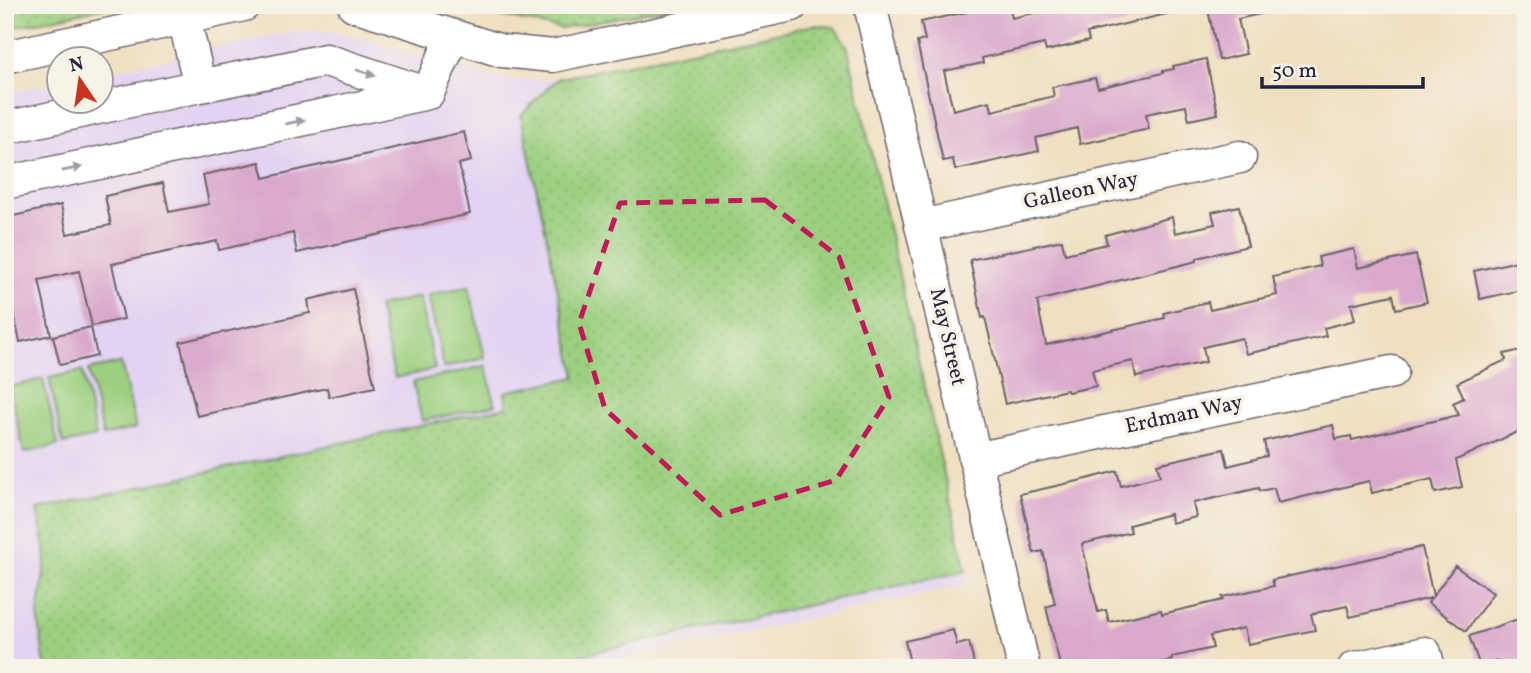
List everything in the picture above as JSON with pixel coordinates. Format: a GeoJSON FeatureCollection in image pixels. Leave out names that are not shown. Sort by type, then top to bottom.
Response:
{"type":"FeatureCollection","features":[{"type":"Feature","properties":{"kind":"street"},"geometry":{"type":"LineString","coordinates":[[5,57],[244,5]]}},
{"type":"Feature","properties":{"kind":"street"},"geometry":{"type":"LineString","coordinates":[[354,5],[502,51],[553,56],[792,5]]}},
{"type":"Feature","properties":{"kind":"street","name":"May Street"},"geometry":{"type":"LineString","coordinates":[[870,5],[1024,668]]}},
{"type":"Feature","properties":{"kind":"street"},"geometry":{"type":"LineString","coordinates":[[184,18],[200,86]]}},
{"type":"Feature","properties":{"kind":"street"},"geometry":{"type":"LineString","coordinates":[[428,93],[453,36]]}},
{"type":"Feature","properties":{"kind":"street"},"geometry":{"type":"LineString","coordinates":[[5,128],[326,60],[428,93]]}},
{"type":"Feature","properties":{"kind":"street"},"geometry":{"type":"LineString","coordinates":[[5,183],[428,93]]}},
{"type":"Feature","properties":{"kind":"street","name":"Galleon Way"},"geometry":{"type":"LineString","coordinates":[[921,226],[1240,157]]}},
{"type":"Feature","properties":{"kind":"street","name":"Erdman Way"},"geometry":{"type":"LineString","coordinates":[[975,459],[1392,372]]}},
{"type":"Feature","properties":{"kind":"street"},"geometry":{"type":"LineString","coordinates":[[1354,668],[1426,653],[1429,668]]}},
{"type":"Feature","properties":{"kind":"highlighted area"},"geometry":{"type":"Polygon","coordinates":[[[765,200],[839,257],[889,397],[836,480],[720,515],[605,409],[579,323],[620,203],[765,200]]]}},
{"type":"Feature","properties":{"kind":"shaded area"},"geometry":{"type":"Polygon","coordinates":[[[814,25],[834,27],[847,45],[969,584],[582,668],[5,668],[5,93],[46,85],[46,116],[116,116],[116,70],[292,32],[326,31],[364,39],[469,72],[506,80],[557,79],[814,25]]]}},
{"type":"Feature","properties":{"kind":"green space"},"geometry":{"type":"Polygon","coordinates":[[[5,5],[117,5],[5,29],[5,5]]]}},
{"type":"Feature","properties":{"kind":"green space"},"geometry":{"type":"Polygon","coordinates":[[[449,5],[679,5],[561,29],[449,5]]]}},
{"type":"Feature","properties":{"kind":"green space"},"geometry":{"type":"Polygon","coordinates":[[[814,25],[834,27],[847,45],[966,571],[521,668],[47,668],[38,614],[46,560],[37,509],[507,407],[505,392],[576,377],[521,115],[557,79],[814,25]]]}},
{"type":"Feature","properties":{"kind":"green space"},"geometry":{"type":"Polygon","coordinates":[[[469,286],[485,358],[444,368],[428,295],[469,286]]]}},
{"type":"Feature","properties":{"kind":"green space"},"geometry":{"type":"Polygon","coordinates":[[[419,297],[435,369],[395,378],[378,306],[419,297]]]}},
{"type":"Feature","properties":{"kind":"green space"},"geometry":{"type":"Polygon","coordinates":[[[121,363],[136,428],[103,436],[88,370],[121,363]]]}},
{"type":"Feature","properties":{"kind":"green space"},"geometry":{"type":"Polygon","coordinates":[[[486,366],[495,405],[422,421],[413,382],[486,366]]]}},
{"type":"Feature","properties":{"kind":"green space"},"geometry":{"type":"Polygon","coordinates":[[[82,371],[96,437],[63,444],[49,378],[82,371]]]}},
{"type":"Feature","properties":{"kind":"green space"},"geometry":{"type":"Polygon","coordinates":[[[43,379],[58,445],[24,453],[10,387],[43,379]]]}},
{"type":"Feature","properties":{"kind":"building"},"geometry":{"type":"Polygon","coordinates":[[[1009,5],[1012,18],[1051,9],[1050,5],[1175,5],[1175,12],[1087,33],[1089,41],[1046,51],[1044,44],[982,58],[983,63],[944,71],[953,110],[990,101],[992,111],[1054,96],[1052,87],[1095,78],[1098,88],[1163,73],[1174,69],[1173,66],[1206,59],[1218,114],[1189,120],[1186,106],[1146,114],[1149,129],[1080,144],[1077,128],[1036,138],[1039,151],[955,170],[953,159],[943,161],[917,42],[925,40],[921,22],[1009,5]]]}},
{"type":"Feature","properties":{"kind":"building"},"geometry":{"type":"Polygon","coordinates":[[[1207,5],[1268,5],[1269,12],[1238,19],[1246,54],[1219,60],[1207,5]]]}},
{"type":"Feature","properties":{"kind":"building"},"geometry":{"type":"Polygon","coordinates":[[[464,132],[471,161],[459,164],[470,214],[297,253],[293,233],[219,250],[217,241],[112,264],[124,319],[92,326],[79,271],[39,280],[51,335],[20,342],[8,287],[5,287],[5,248],[10,246],[5,218],[61,205],[67,234],[111,225],[105,196],[163,183],[169,212],[209,204],[203,175],[260,162],[264,178],[464,132]]]}},
{"type":"Feature","properties":{"kind":"building"},"geometry":{"type":"Polygon","coordinates":[[[1239,206],[1248,246],[1037,301],[1046,345],[1165,318],[1164,313],[1208,302],[1210,310],[1277,295],[1273,277],[1320,266],[1318,257],[1354,249],[1358,268],[1416,255],[1427,302],[1396,309],[1393,295],[1351,304],[1355,320],[1324,328],[1326,336],[1246,354],[1242,338],[1203,347],[1206,362],[1136,377],[1133,361],[1092,370],[1096,386],[1005,404],[970,260],[1062,240],[1065,254],[1107,244],[1105,235],[1172,217],[1175,233],[1215,224],[1212,212],[1239,206]]]}},
{"type":"Feature","properties":{"kind":"building"},"geometry":{"type":"Polygon","coordinates":[[[1526,259],[1526,289],[1480,299],[1474,271],[1526,259]]]}},
{"type":"Feature","properties":{"kind":"building"},"geometry":{"type":"Polygon","coordinates":[[[353,289],[375,387],[329,397],[327,388],[197,416],[180,342],[310,313],[308,300],[353,289]]]}},
{"type":"Feature","properties":{"kind":"building"},"geometry":{"type":"Polygon","coordinates":[[[91,327],[97,356],[60,365],[53,336],[91,327]]]}},
{"type":"Feature","properties":{"kind":"building"},"geometry":{"type":"Polygon","coordinates":[[[1526,349],[1526,428],[1456,460],[1462,487],[1435,493],[1432,479],[1372,493],[1369,481],[1278,503],[1274,488],[1260,491],[1259,488],[1193,503],[1196,517],[1171,523],[1170,514],[1129,525],[1131,532],[1082,544],[1098,612],[1106,610],[1109,622],[1161,610],[1162,614],[1223,600],[1222,597],[1274,586],[1272,580],[1422,547],[1433,596],[1455,566],[1493,593],[1466,631],[1428,603],[1431,598],[1350,617],[1347,606],[1311,614],[1315,630],[1248,644],[1244,628],[1210,636],[1213,648],[1172,657],[1172,660],[1140,668],[1070,668],[1069,663],[1060,665],[1046,607],[1055,604],[1043,551],[1034,553],[1020,494],[1117,471],[1121,486],[1160,476],[1157,464],[1224,449],[1228,466],[1267,456],[1264,441],[1333,425],[1336,439],[1351,436],[1352,440],[1459,415],[1453,403],[1464,398],[1457,383],[1506,360],[1504,354],[1526,349]]]}},
{"type":"Feature","properties":{"kind":"building"},"geometry":{"type":"Polygon","coordinates":[[[1518,619],[1526,642],[1526,665],[1500,668],[1497,661],[1480,666],[1469,636],[1518,619]]]}},
{"type":"Feature","properties":{"kind":"building"},"geometry":{"type":"Polygon","coordinates":[[[953,630],[957,645],[969,642],[975,668],[911,668],[905,641],[953,630]]]}}]}
